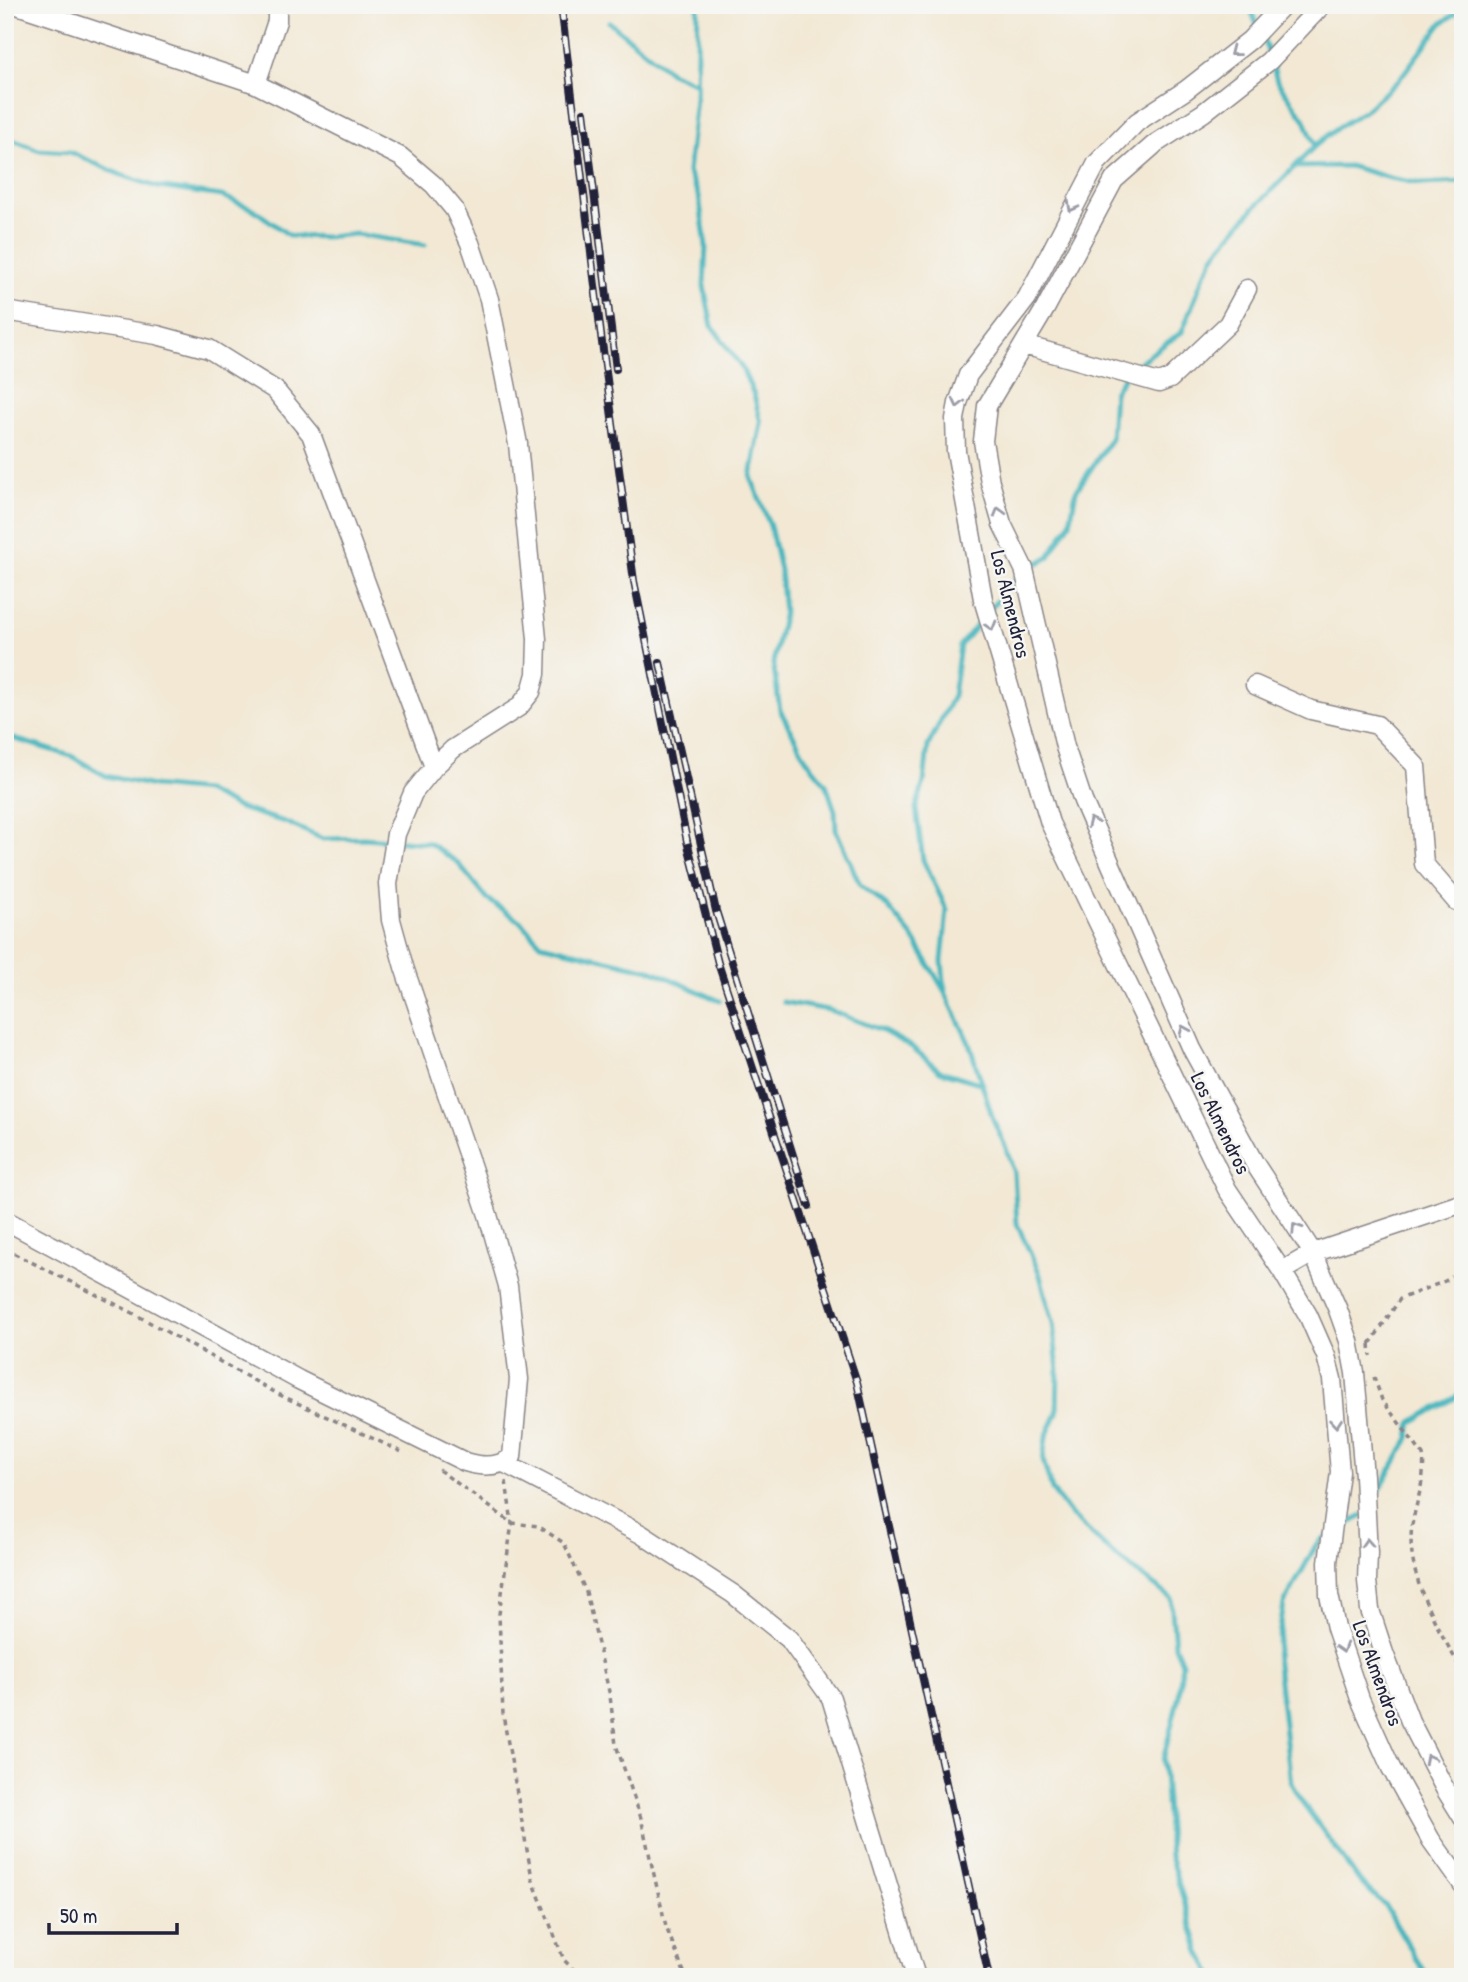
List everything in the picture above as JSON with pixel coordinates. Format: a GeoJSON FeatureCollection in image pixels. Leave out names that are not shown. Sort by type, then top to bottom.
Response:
{"type":"FeatureCollection","features":[{"type":"Feature","properties":{"kind":"street"},"geometry":{"type":"LineString","coordinates":[[5,1220],[299,1380],[464,1462],[491,1465],[504,1463],[512,1457],[519,1379],[508,1286],[488,1215],[418,1011],[391,920],[388,884],[396,834],[413,793],[453,749],[519,707],[531,692],[536,674],[537,639],[518,444],[489,299],[470,243],[454,209],[434,185],[401,157],[256,84],[17,5]]}},
{"type":"Feature","properties":{"kind":"street"},"geometry":{"type":"LineString","coordinates":[[256,84],[277,21],[277,5]]}},
{"type":"Feature","properties":{"kind":"street","name":"Los Almendros"},"geometry":{"type":"LineString","coordinates":[[1283,5],[1250,40],[1186,90],[1137,122],[1097,163],[1027,298],[968,374],[955,419],[956,451],[984,599],[1050,823],[1227,1189],[1282,1270],[1308,1315],[1326,1356],[1332,1379],[1340,1472],[1329,1546],[1328,1578],[1336,1628],[1360,1699],[1391,1768],[1432,1840],[1463,1885]]}},
{"type":"Feature","properties":{"kind":"street","name":"Los Almendros"},"geometry":{"type":"LineString","coordinates":[[1322,5],[1269,61],[1203,113],[1155,144],[1114,180],[1045,309],[986,406],[983,441],[1002,524],[1024,569],[1065,747],[1083,801],[1192,1049],[1255,1164],[1313,1253],[1338,1310],[1350,1347],[1364,1476],[1370,1610],[1410,1721],[1463,1818]]}},
{"type":"Feature","properties":{"kind":"street"},"geometry":{"type":"LineString","coordinates":[[1024,345],[1159,383],[1170,379],[1228,324],[1247,289]]}},
{"type":"Feature","properties":{"kind":"street"},"geometry":{"type":"LineString","coordinates":[[5,311],[157,335],[209,349],[275,390],[311,434],[434,767]]}},
{"type":"Feature","properties":{"kind":"street"},"geometry":{"type":"LineString","coordinates":[[975,365],[1006,373]]}},
{"type":"Feature","properties":{"kind":"street"},"geometry":{"type":"LineString","coordinates":[[1255,685],[1311,710],[1377,725],[1416,766],[1424,864],[1456,901],[1463,903]]}},
{"type":"Feature","properties":{"kind":"street"},"geometry":{"type":"LineString","coordinates":[[1282,1270],[1313,1253],[1463,1203]]}},
{"type":"Feature","properties":{"kind":"street"},"geometry":{"type":"LineString","coordinates":[[504,1463],[641,1534],[733,1594],[789,1639],[831,1698],[916,1977]]}},
{"type":"Feature","properties":{"kind":"path"},"geometry":{"type":"LineString","coordinates":[[5,1249],[131,1312],[278,1394],[412,1457]]}},
{"type":"Feature","properties":{"kind":"path"},"geometry":{"type":"LineString","coordinates":[[1372,1366],[1370,1344],[1400,1298],[1445,1281],[1463,1270]]}},
{"type":"Feature","properties":{"kind":"path"},"geometry":{"type":"LineString","coordinates":[[1350,1347],[1370,1344]]}},
{"type":"Feature","properties":{"kind":"path"},"geometry":{"type":"LineString","coordinates":[[1373,1374],[1382,1400],[1423,1455],[1424,1466],[1412,1528],[1414,1566],[1428,1608],[1463,1673]]}},
{"type":"Feature","properties":{"kind":"path"},"geometry":{"type":"LineString","coordinates":[[504,1463],[512,1522],[499,1614],[503,1715],[532,1878],[564,1960],[581,1977]]}},
{"type":"Feature","properties":{"kind":"path"},"geometry":{"type":"LineString","coordinates":[[437,1468],[512,1522],[538,1526],[564,1543],[586,1592],[610,1696],[616,1745],[642,1818],[666,1927],[685,1977]]}},
{"type":"Feature","properties":{"kind":"waterway"},"geometry":{"type":"LineString","coordinates":[[698,5],[696,99],[688,172],[699,196],[706,246],[704,286],[712,326],[742,368],[754,395],[761,423],[751,477],[770,526],[780,570],[784,612],[773,663],[780,710],[806,759],[826,784],[835,811],[836,830],[860,885],[888,907],[912,936],[945,992],[969,1043],[993,1119],[1006,1148],[1014,1173],[1017,1224],[1039,1272],[1053,1322],[1058,1371],[1057,1413],[1046,1437],[1043,1460],[1052,1490],[1071,1515],[1112,1553],[1171,1598],[1175,1646],[1182,1663],[1179,1695],[1163,1760],[1170,1856],[1200,1952],[1214,1977]]}},
{"type":"Feature","properties":{"kind":"waterway"},"geometry":{"type":"LineString","coordinates":[[1249,5],[1257,25]]}},
{"type":"Feature","properties":{"kind":"waterway"},"geometry":{"type":"LineString","coordinates":[[1130,369],[1182,332],[1204,275],[1217,251],[1252,210],[1315,146],[1364,111],[1398,81],[1441,24],[1463,8]]}},
{"type":"Feature","properties":{"kind":"waterway"},"geometry":{"type":"LineString","coordinates":[[609,22],[670,72],[696,83]]}},
{"type":"Feature","properties":{"kind":"waterway"},"geometry":{"type":"LineString","coordinates":[[1261,34],[1269,54]]}},
{"type":"Feature","properties":{"kind":"waterway"},"geometry":{"type":"LineString","coordinates":[[1272,63],[1277,81],[1305,120],[1315,146]]}},
{"type":"Feature","properties":{"kind":"waterway"},"geometry":{"type":"LineString","coordinates":[[5,137],[39,150],[70,152],[121,175],[157,187],[222,196],[253,209],[290,236],[326,237],[355,234],[425,245]]}},
{"type":"Feature","properties":{"kind":"waterway"},"geometry":{"type":"LineString","coordinates":[[1293,167],[1349,166],[1422,184],[1463,182]]}},
{"type":"Feature","properties":{"kind":"waterway"},"geometry":{"type":"LineString","coordinates":[[1027,568],[1048,558],[1070,523],[1076,491],[1111,439],[1114,392],[1124,377]]}},
{"type":"Feature","properties":{"kind":"waterway"},"geometry":{"type":"LineString","coordinates":[[990,609],[1020,574]]}},
{"type":"Feature","properties":{"kind":"waterway"},"geometry":{"type":"LineString","coordinates":[[945,990],[942,961],[947,910],[923,860],[916,808],[924,782],[928,746],[953,696],[960,645],[984,617]]}},
{"type":"Feature","properties":{"kind":"waterway"},"geometry":{"type":"LineString","coordinates":[[5,736],[71,756],[106,776],[153,786],[205,791],[239,808],[285,822],[323,839],[364,838],[429,843],[457,862],[487,899],[520,921],[541,944],[653,971],[720,1001]]}},
{"type":"Feature","properties":{"kind":"waterway"},"geometry":{"type":"LineString","coordinates":[[783,1002],[829,1010],[881,1030],[912,1047],[940,1071],[983,1084]]}},
{"type":"Feature","properties":{"kind":"waterway"},"geometry":{"type":"LineString","coordinates":[[1372,1503],[1409,1438],[1412,1422],[1463,1391]]}},
{"type":"Feature","properties":{"kind":"waterway"},"geometry":{"type":"LineString","coordinates":[[1337,1530],[1362,1516]]}},
{"type":"Feature","properties":{"kind":"waterway"},"geometry":{"type":"LineString","coordinates":[[1325,1537],[1316,1545],[1284,1604],[1276,1656],[1291,1783],[1361,1883],[1384,1904],[1427,1977]]}},
{"type":"Feature","properties":{"kind":"railway"},"geometry":{"type":"LineString","coordinates":[[561,5],[634,581],[687,841],[718,963],[857,1382],[989,1977]]}},
{"type":"Feature","properties":{"kind":"railway"},"geometry":{"type":"LineString","coordinates":[[584,112],[616,369]]}},
{"type":"Feature","properties":{"kind":"railway"},"geometry":{"type":"LineString","coordinates":[[660,663],[716,911],[809,1206]]}}]}
